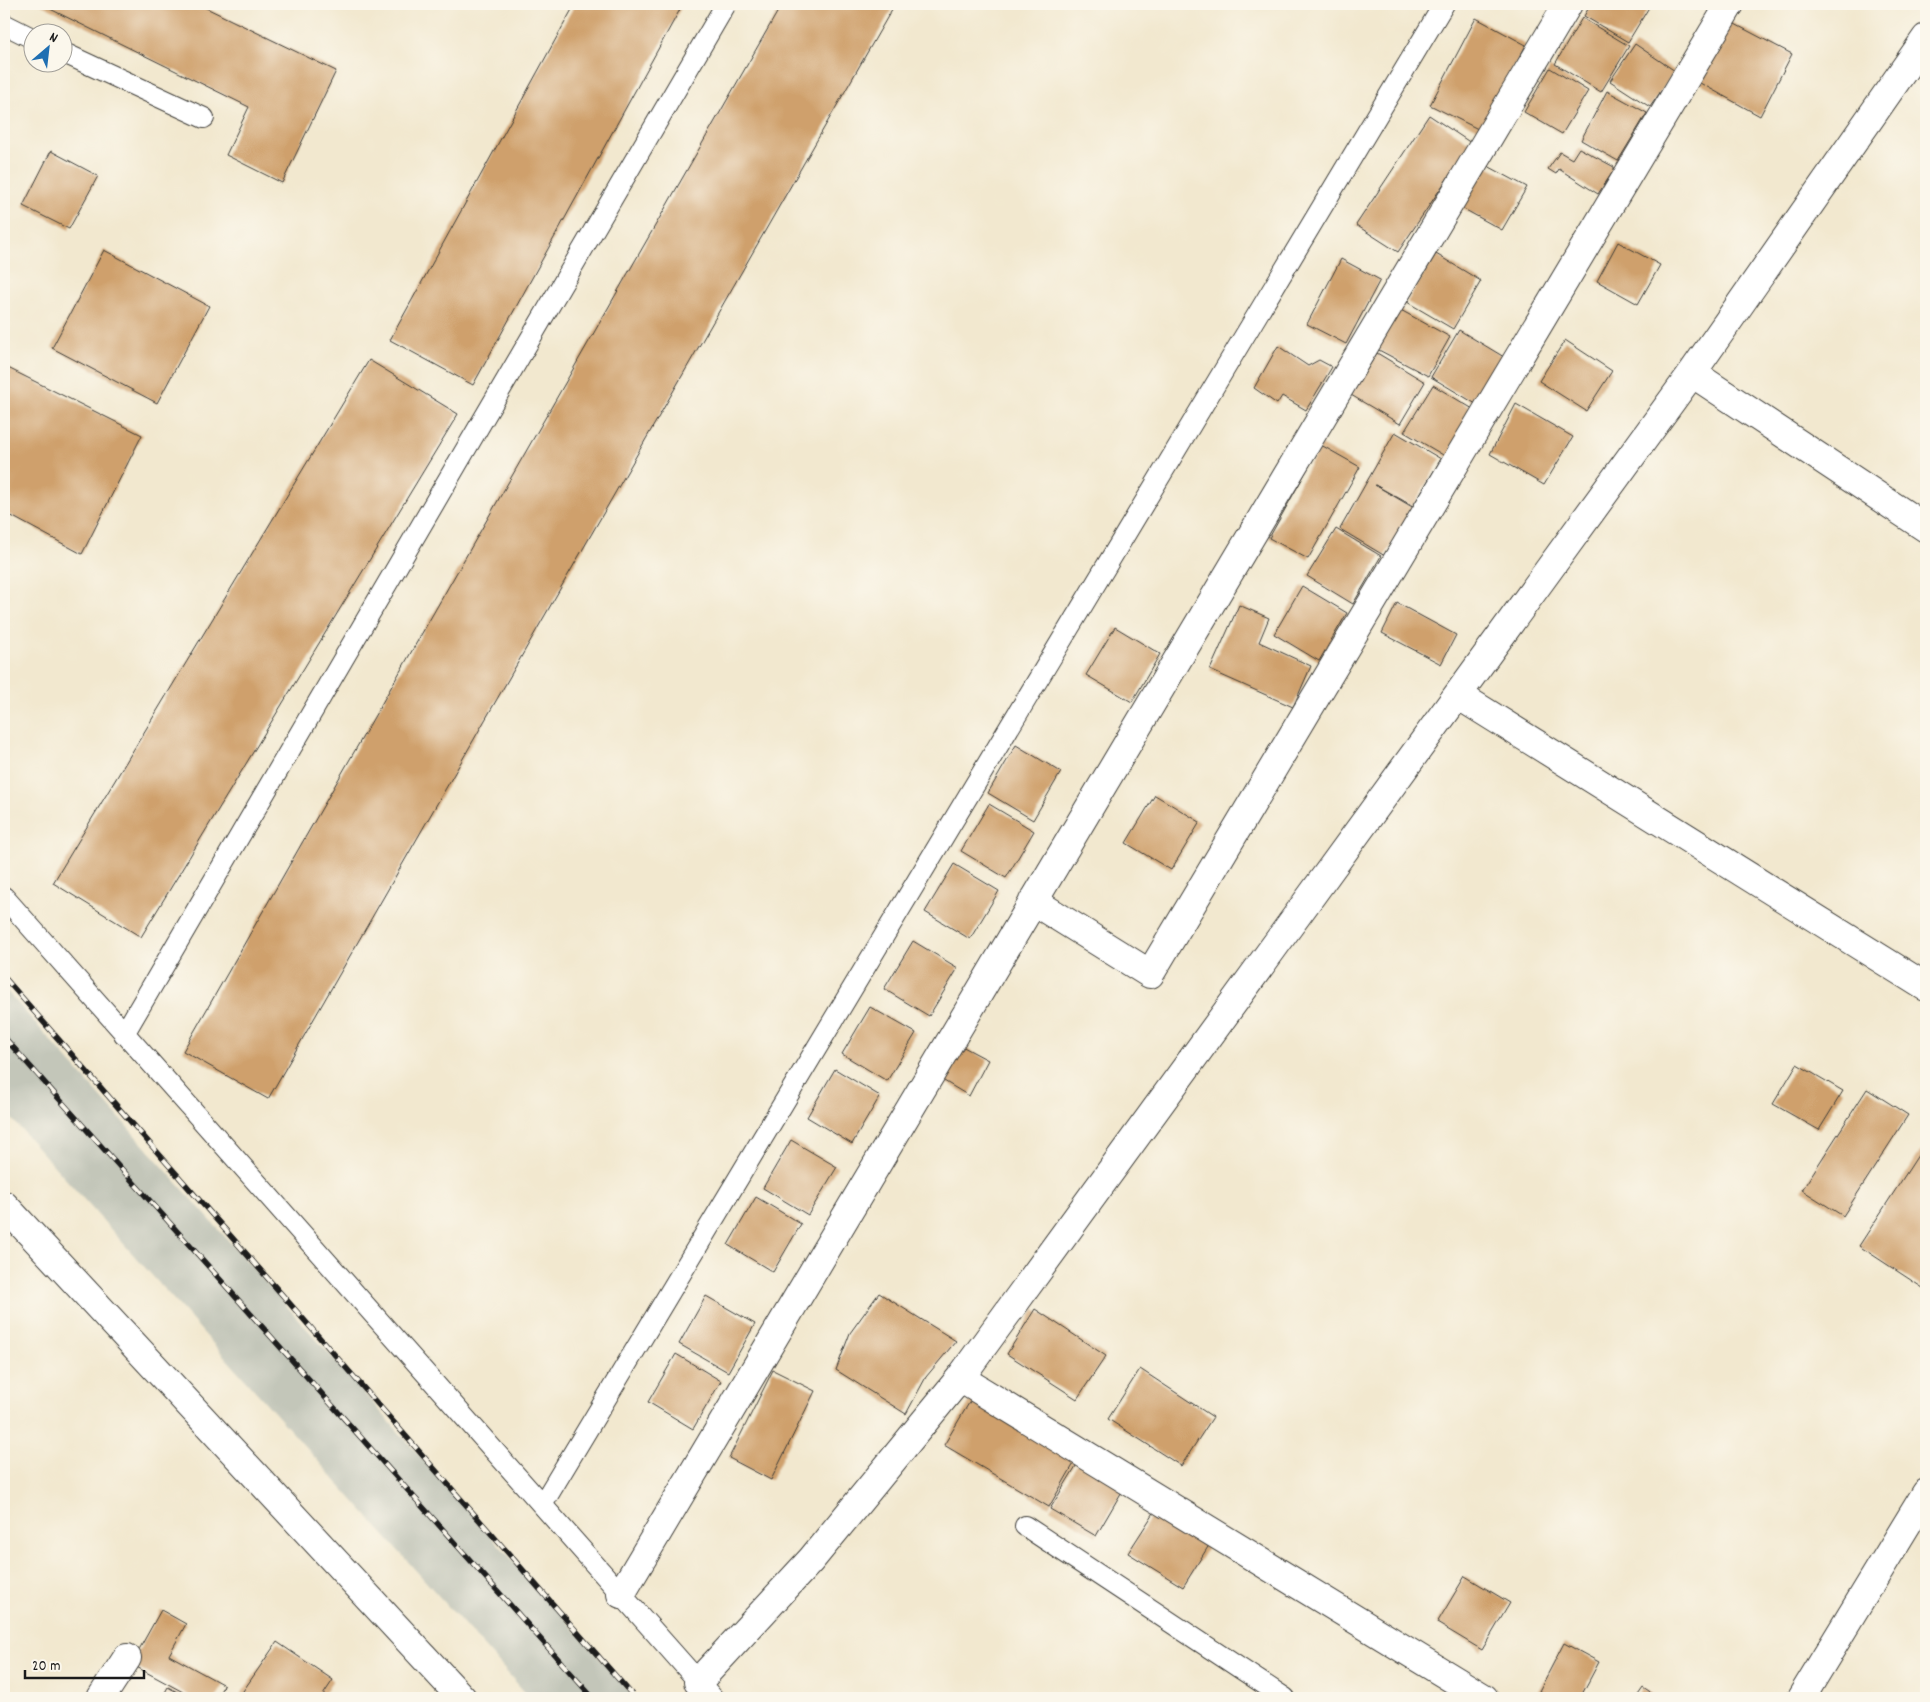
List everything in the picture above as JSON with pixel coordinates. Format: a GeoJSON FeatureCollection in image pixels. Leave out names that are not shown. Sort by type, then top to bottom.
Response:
{"type":"FeatureCollection","features":[{"type":"Feature","properties":{"kind":"street"},"geometry":{"type":"LineString","coordinates":[[621,1594],[1568,4]]}},
{"type":"Feature","properties":{"kind":"street"},"geometry":{"type":"LineString","coordinates":[[1033,901],[1150,974],[1730,4]]}},
{"type":"Feature","properties":{"kind":"street"},"geometry":{"type":"LineString","coordinates":[[706,1690],[960,1378],[1692,373],[1926,38]]}},
{"type":"Feature","properties":{"kind":"street"},"geometry":{"type":"LineString","coordinates":[[1692,373],[1926,528]]}},
{"type":"Feature","properties":{"kind":"street"},"geometry":{"type":"LineString","coordinates":[[1458,695],[1926,987]]}},
{"type":"Feature","properties":{"kind":"street"},"geometry":{"type":"LineString","coordinates":[[4,1205],[462,1698]]}},
{"type":"Feature","properties":{"kind":"street"},"geometry":{"type":"LineString","coordinates":[[960,1378],[1484,1698]]}},
{"type":"Feature","properties":{"kind":"street"},"geometry":{"type":"LineString","coordinates":[[1801,1698],[1926,1493]]}},
{"type":"Feature","properties":{"kind":"street"},"geometry":{"type":"LineString","coordinates":[[101,1698],[127,1658]]}},
{"type":"Feature","properties":{"kind":"lane"},"geometry":{"type":"LineString","coordinates":[[124,1034],[726,4]]}},
{"type":"Feature","properties":{"kind":"lane"},"geometry":{"type":"LineString","coordinates":[[542,1505],[1444,4]]}},
{"type":"Feature","properties":{"kind":"lane"},"geometry":{"type":"LineString","coordinates":[[4,24],[22,33]]}},
{"type":"Feature","properties":{"kind":"lane"},"geometry":{"type":"LineString","coordinates":[[72,57],[204,118]]}},
{"type":"Feature","properties":{"kind":"lane"},"geometry":{"type":"LineString","coordinates":[[4,897],[706,1690]]}},
{"type":"Feature","properties":{"kind":"lane"},"geometry":{"type":"LineString","coordinates":[[1025,1526],[1285,1698]]}},
{"type":"Feature","properties":{"kind":"shaded area"},"geometry":{"type":"Polygon","coordinates":[[[4,988],[635,1698],[530,1698],[4,1110],[4,988]]]}},
{"type":"Feature","properties":{"kind":"building"},"geometry":{"type":"Polygon","coordinates":[[[40,4],[198,4],[336,71],[282,183],[226,155],[249,107],[40,4]]]}},
{"type":"Feature","properties":{"kind":"building"},"geometry":{"type":"Polygon","coordinates":[[[575,4],[683,4],[473,385],[390,340],[575,4]]]}},
{"type":"Feature","properties":{"kind":"building"},"geometry":{"type":"Polygon","coordinates":[[[782,4],[895,4],[268,1099],[183,1051],[782,4]]]}},
{"type":"Feature","properties":{"kind":"building"},"geometry":{"type":"Polygon","coordinates":[[[1591,4],[1651,4],[1628,42],[1584,16],[1591,4]]]}},
{"type":"Feature","properties":{"kind":"building"},"geometry":{"type":"Polygon","coordinates":[[[1476,18],[1526,45],[1480,130],[1430,105],[1476,18]]]}},
{"type":"Feature","properties":{"kind":"building"},"geometry":{"type":"Polygon","coordinates":[[[1582,18],[1629,46],[1601,92],[1555,64],[1582,18]]]}},
{"type":"Feature","properties":{"kind":"building"},"geometry":{"type":"Polygon","coordinates":[[[1731,22],[1792,54],[1760,116],[1700,83],[1731,22]]]}},
{"type":"Feature","properties":{"kind":"building"},"geometry":{"type":"Polygon","coordinates":[[[1635,44],[1675,71],[1650,107],[1610,81],[1635,44]]]}},
{"type":"Feature","properties":{"kind":"building"},"geometry":{"type":"Polygon","coordinates":[[[1550,68],[1588,91],[1562,134],[1524,112],[1550,68]]]}},
{"type":"Feature","properties":{"kind":"building"},"geometry":{"type":"Polygon","coordinates":[[[1607,91],[1647,113],[1618,161],[1581,140],[1607,91]]]}},
{"type":"Feature","properties":{"kind":"building"},"geometry":{"type":"Polygon","coordinates":[[[1429,115],[1471,143],[1398,252],[1356,225],[1429,115]]]}},
{"type":"Feature","properties":{"kind":"building"},"geometry":{"type":"Polygon","coordinates":[[[1579,148],[1614,167],[1614,170],[1598,194],[1559,169],[1556,174],[1548,169],[1560,152],[1572,159],[1579,148]]]}},
{"type":"Feature","properties":{"kind":"building"},"geometry":{"type":"Polygon","coordinates":[[[51,151],[98,176],[69,229],[23,206],[51,151]]]}},
{"type":"Feature","properties":{"kind":"building"},"geometry":{"type":"Polygon","coordinates":[[[1486,165],[1527,187],[1502,230],[1462,208],[1486,165]]]}},
{"type":"Feature","properties":{"kind":"building"},"geometry":{"type":"Polygon","coordinates":[[[1618,242],[1660,265],[1638,304],[1597,281],[1618,242]]]}},
{"type":"Feature","properties":{"kind":"building"},"geometry":{"type":"Polygon","coordinates":[[[104,250],[209,306],[157,403],[52,348],[104,250]]]}},
{"type":"Feature","properties":{"kind":"building"},"geometry":{"type":"Polygon","coordinates":[[[1436,254],[1481,281],[1453,329],[1407,302],[1436,254]]]}},
{"type":"Feature","properties":{"kind":"building"},"geometry":{"type":"Polygon","coordinates":[[[1341,259],[1380,280],[1346,344],[1307,324],[1341,259]]]}},
{"type":"Feature","properties":{"kind":"building"},"geometry":{"type":"Polygon","coordinates":[[[1397,308],[1450,337],[1428,376],[1375,348],[1397,308]]]}},
{"type":"Feature","properties":{"kind":"building"},"geometry":{"type":"Polygon","coordinates":[[[1459,330],[1504,357],[1476,404],[1431,377],[1459,330]]]}},
{"type":"Feature","properties":{"kind":"building"},"geometry":{"type":"Polygon","coordinates":[[[1565,340],[1612,371],[1586,411],[1539,381],[1565,340]]]}},
{"type":"Feature","properties":{"kind":"building"},"geometry":{"type":"Polygon","coordinates":[[[1278,346],[1308,366],[1319,360],[1332,367],[1306,410],[1282,396],[1277,404],[1254,388],[1278,346]]]}},
{"type":"Feature","properties":{"kind":"building"},"geometry":{"type":"Polygon","coordinates":[[[1377,353],[1425,382],[1400,424],[1351,395],[1377,353]]]}},
{"type":"Feature","properties":{"kind":"building"},"geometry":{"type":"Polygon","coordinates":[[[369,360],[458,414],[141,937],[53,883],[369,360]]]}},
{"type":"Feature","properties":{"kind":"building"},"geometry":{"type":"Polygon","coordinates":[[[4,366],[142,435],[82,554],[4,512],[4,366]]]}},
{"type":"Feature","properties":{"kind":"building"},"geometry":{"type":"Polygon","coordinates":[[[1433,385],[1478,412],[1450,459],[1404,432],[1433,385]]]}},
{"type":"Feature","properties":{"kind":"building"},"geometry":{"type":"Polygon","coordinates":[[[1516,404],[1573,437],[1544,485],[1490,454],[1516,404]]]}},
{"type":"Feature","properties":{"kind":"building"},"geometry":{"type":"Polygon","coordinates":[[[1395,432],[1441,459],[1413,506],[1375,485],[1414,508],[1385,556],[1340,529],[1395,432]]]}},
{"type":"Feature","properties":{"kind":"building"},"geometry":{"type":"Polygon","coordinates":[[[1321,445],[1360,467],[1308,559],[1269,538],[1321,445]]]}},
{"type":"Feature","properties":{"kind":"building"},"geometry":{"type":"Polygon","coordinates":[[[1336,529],[1381,556],[1353,604],[1307,576],[1336,529]]]}},
{"type":"Feature","properties":{"kind":"building"},"geometry":{"type":"Polygon","coordinates":[[[1302,586],[1347,613],[1319,661],[1274,634],[1302,586]]]}},
{"type":"Feature","properties":{"kind":"building"},"geometry":{"type":"Polygon","coordinates":[[[1397,603],[1456,635],[1441,664],[1382,633],[1397,603]]]}},
{"type":"Feature","properties":{"kind":"building"},"geometry":{"type":"Polygon","coordinates":[[[1239,605],[1269,618],[1259,642],[1311,666],[1293,707],[1210,670],[1239,605]]]}},
{"type":"Feature","properties":{"kind":"building"},"geometry":{"type":"Polygon","coordinates":[[[1115,627],[1160,654],[1132,702],[1086,675],[1115,627]]]}},
{"type":"Feature","properties":{"kind":"building"},"geometry":{"type":"Polygon","coordinates":[[[1016,745],[1061,772],[1033,820],[988,793],[1016,745]]]}},
{"type":"Feature","properties":{"kind":"building"},"geometry":{"type":"Polygon","coordinates":[[[1155,795],[1200,822],[1171,870],[1126,843],[1155,795]]]}},
{"type":"Feature","properties":{"kind":"building"},"geometry":{"type":"Polygon","coordinates":[[[989,804],[1034,831],[1006,878],[961,851],[989,804]]]}},
{"type":"Feature","properties":{"kind":"building"},"geometry":{"type":"Polygon","coordinates":[[[954,864],[999,891],[970,939],[925,912],[954,864]]]}},
{"type":"Feature","properties":{"kind":"building"},"geometry":{"type":"Polygon","coordinates":[[[913,941],[958,968],[929,1016],[884,989],[913,941]]]}},
{"type":"Feature","properties":{"kind":"building"},"geometry":{"type":"Polygon","coordinates":[[[870,1007],[916,1033],[887,1081],[842,1054],[870,1007]]]}},
{"type":"Feature","properties":{"kind":"building"},"geometry":{"type":"Polygon","coordinates":[[[958,1044],[988,1060],[969,1096],[939,1078],[958,1044]]]}},
{"type":"Feature","properties":{"kind":"building"},"geometry":{"type":"Polygon","coordinates":[[[1797,1064],[1843,1091],[1819,1130],[1773,1104],[1797,1064]]]}},
{"type":"Feature","properties":{"kind":"building"},"geometry":{"type":"Polygon","coordinates":[[[835,1069],[880,1096],[852,1144],[807,1117],[835,1069]]]}},
{"type":"Feature","properties":{"kind":"building"},"geometry":{"type":"Polygon","coordinates":[[[1867,1089],[1908,1115],[1843,1216],[1802,1190],[1867,1089]]]}},
{"type":"Feature","properties":{"kind":"building"},"geometry":{"type":"Polygon","coordinates":[[[791,1140],[837,1167],[808,1215],[763,1188],[791,1140]]]}},
{"type":"Feature","properties":{"kind":"building"},"geometry":{"type":"Polygon","coordinates":[[[1926,1143],[1926,1290],[1859,1246],[1926,1143]]]}},
{"type":"Feature","properties":{"kind":"building"},"geometry":{"type":"Polygon","coordinates":[[[756,1197],[801,1224],[773,1272],[728,1245],[756,1197]]]}},
{"type":"Feature","properties":{"kind":"building"},"geometry":{"type":"Polygon","coordinates":[[[879,1293],[956,1341],[926,1377],[906,1414],[836,1370],[850,1333],[879,1293]]]}},
{"type":"Feature","properties":{"kind":"building"},"geometry":{"type":"Polygon","coordinates":[[[706,1296],[755,1324],[728,1372],[679,1344],[706,1296]]]}},
{"type":"Feature","properties":{"kind":"building"},"geometry":{"type":"Polygon","coordinates":[[[1035,1309],[1106,1356],[1077,1399],[1007,1354],[1035,1309]]]}},
{"type":"Feature","properties":{"kind":"building"},"geometry":{"type":"Polygon","coordinates":[[[676,1354],[721,1381],[693,1429],[648,1402],[676,1354]]]}},
{"type":"Feature","properties":{"kind":"building"},"geometry":{"type":"Polygon","coordinates":[[[1140,1369],[1213,1417],[1181,1466],[1108,1419],[1140,1369]]]}},
{"type":"Feature","properties":{"kind":"building"},"geometry":{"type":"Polygon","coordinates":[[[773,1370],[815,1391],[771,1480],[729,1458],[773,1370]]]}},
{"type":"Feature","properties":{"kind":"building"},"geometry":{"type":"Polygon","coordinates":[[[972,1398],[1076,1460],[1049,1507],[944,1445],[972,1398]]]}},
{"type":"Feature","properties":{"kind":"building"},"geometry":{"type":"Polygon","coordinates":[[[1079,1461],[1124,1488],[1096,1536],[1050,1509],[1079,1461]]]}},
{"type":"Feature","properties":{"kind":"building"},"geometry":{"type":"Polygon","coordinates":[[[1157,1508],[1211,1542],[1183,1587],[1128,1553],[1157,1508]]]}},
{"type":"Feature","properties":{"kind":"building"},"geometry":{"type":"Polygon","coordinates":[[[1465,1576],[1510,1603],[1482,1650],[1437,1623],[1465,1576]]]}},
{"type":"Feature","properties":{"kind":"building"},"geometry":{"type":"Polygon","coordinates":[[[161,1610],[186,1624],[169,1655],[224,1685],[216,1698],[194,1698],[131,1664],[161,1610]]]}},
{"type":"Feature","properties":{"kind":"building"},"geometry":{"type":"Polygon","coordinates":[[[277,1642],[333,1680],[321,1698],[247,1698],[241,1694],[277,1642]]]}},
{"type":"Feature","properties":{"kind":"building"},"geometry":{"type":"Polygon","coordinates":[[[1564,1643],[1599,1662],[1580,1698],[1552,1698],[1539,1691],[1564,1643]]]}},
{"type":"Feature","properties":{"kind":"building"},"geometry":{"type":"Polygon","coordinates":[[[168,1687],[188,1698],[162,1698],[168,1687]]]}},
{"type":"Feature","properties":{"kind":"building"},"geometry":{"type":"Polygon","coordinates":[[[1643,1688],[1658,1698],[1636,1698],[1643,1688]]]}},
{"type":"Feature","properties":{"kind":"railway"},"geometry":{"type":"LineString","coordinates":[[4,977],[635,1698]]}},
{"type":"Feature","properties":{"kind":"railway"},"geometry":{"type":"LineString","coordinates":[[4,1037],[593,1698]]}}]}
